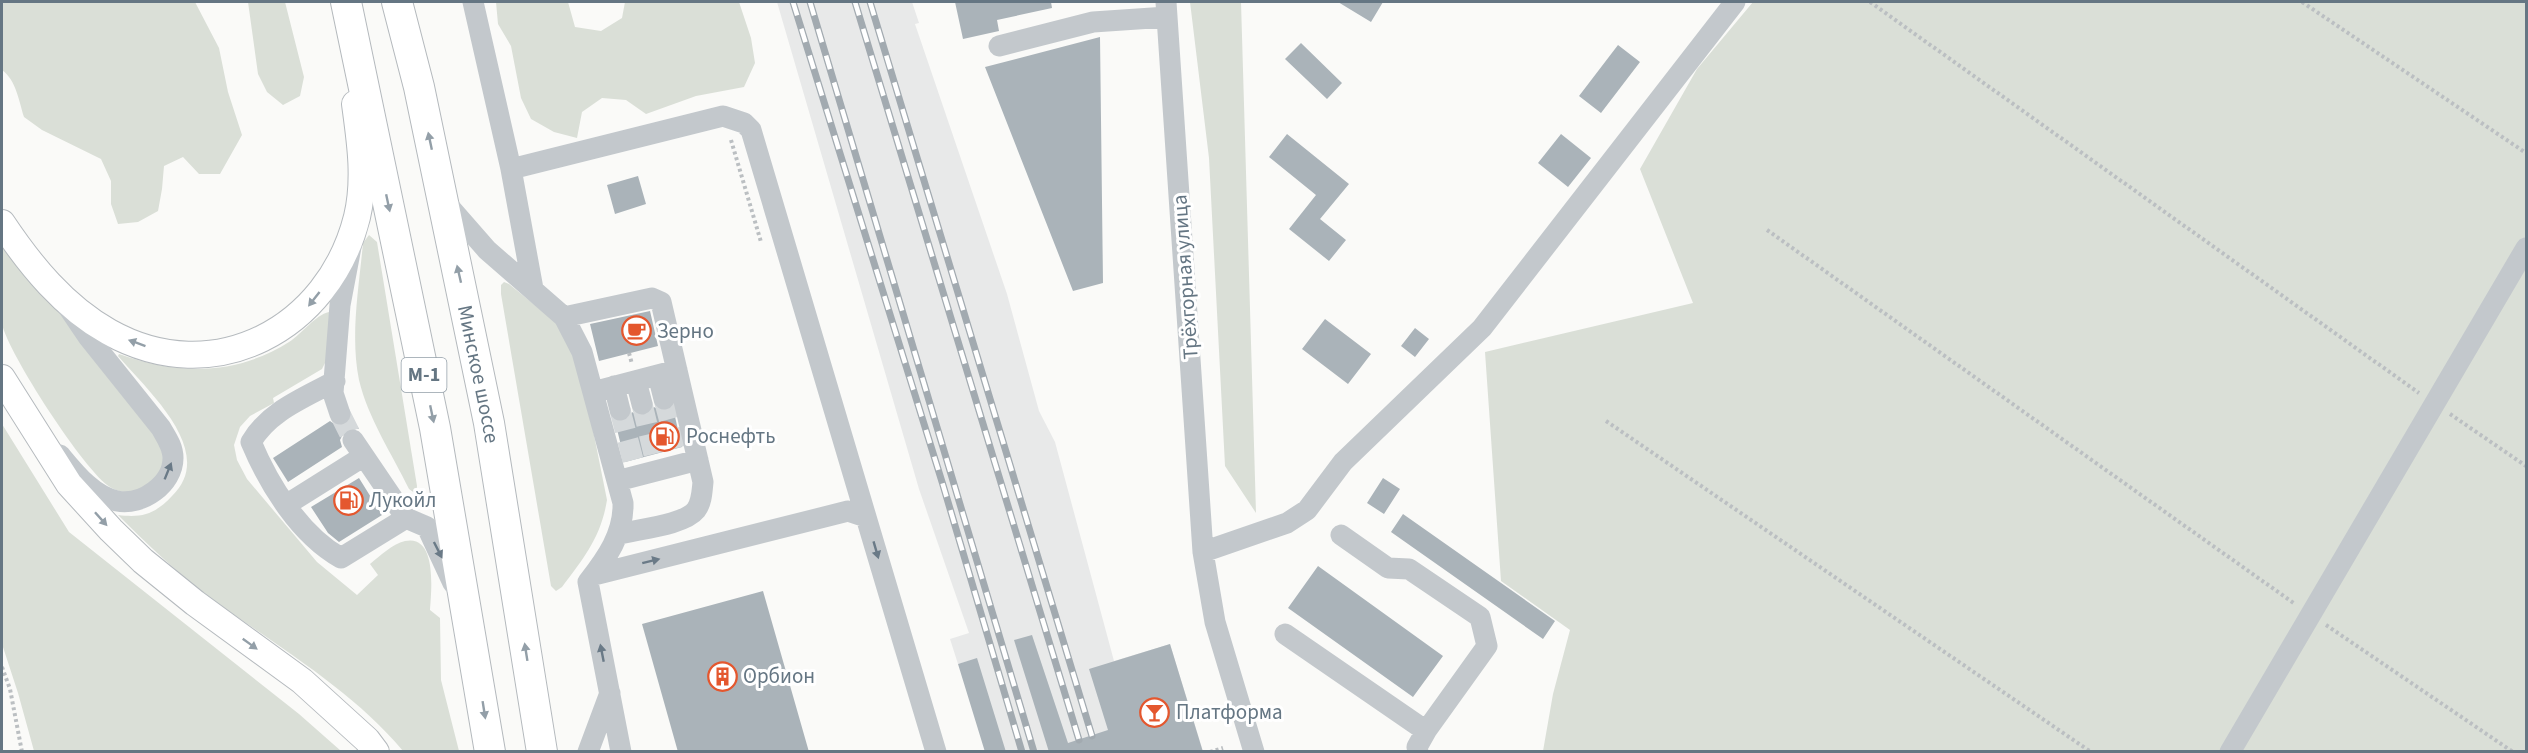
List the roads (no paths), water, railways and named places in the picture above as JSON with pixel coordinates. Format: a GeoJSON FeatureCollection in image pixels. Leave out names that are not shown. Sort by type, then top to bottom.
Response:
{"type":"FeatureCollection","features":[{"type":"Feature","properties":{"kind":"highway","name":"М-1"},"geometry":{"type":"LineString","coordinates":[[345,2],[435,428],[490,752]]}},
{"type":"Feature","properties":{"kind":"highway","name":"Минское шоссе"},"geometry":{"type":"LineString","coordinates":[[397,2],[419,87],[489,423],[542,752]]}},
{"type":"Feature","properties":{"kind":"main road"},"geometry":{"type":"LineString","coordinates":[[2,223],[35,268],[62,298],[111,333],[143,346],[172,353],[204,354],[256,343],[283,327],[309,306],[329,280],[344,251],[357,217],[363,170],[345,2]]}},
{"type":"Feature","properties":{"kind":"main road"},"geometry":{"type":"LineString","coordinates":[[2,378],[69,484],[143,561],[195,603],[302,681],[367,740],[376,752]]}},
{"type":"Feature","properties":{"kind":"street"},"geometry":{"type":"LineString","coordinates":[[473,2],[511,169],[533,289]]}},
{"type":"Feature","properties":{"kind":"street"},"geometry":{"type":"LineString","coordinates":[[1203,552],[1287,523],[1307,510],[1343,462],[1482,328],[1735,2]]}},
{"type":"Feature","properties":{"kind":"street"},"geometry":{"type":"LineString","coordinates":[[999,46],[1093,22],[1166,9]]}},
{"type":"Feature","properties":{"kind":"street","name":"Трёхгорная улица"},"geometry":{"type":"LineString","coordinates":[[1166,9],[1203,552],[1215,622],[1254,752]]}},
{"type":"Feature","properties":{"kind":"street"},"geometry":{"type":"LineString","coordinates":[[511,169],[723,116],[744,123],[751,130],[936,752]]}},
{"type":"Feature","properties":{"kind":"street"},"geometry":{"type":"LineString","coordinates":[[442,198],[487,250],[564,317],[582,352],[593,392],[629,472],[620,534],[591,579],[621,752]]}},
{"type":"Feature","properties":{"kind":"street"},"geometry":{"type":"LineString","coordinates":[[340,414],[333,393],[340,305],[357,217]]}},
{"type":"Feature","properties":{"kind":"street"},"geometry":{"type":"LineString","coordinates":[[2230,752],[2526,248]]}},
{"type":"Feature","properties":{"kind":"street"},"geometry":{"type":"LineString","coordinates":[[18,404],[89,486],[106,497],[118,501],[132,501],[149,495],[160,486],[169,473],[173,458],[170,444],[161,428],[88,338],[62,298]]}},
{"type":"Feature","properties":{"kind":"street"},"geometry":{"type":"LineString","coordinates":[[564,317],[652,298],[661,302],[668,373],[685,458],[703,482],[702,498],[696,510],[682,520],[620,534]]}},
{"type":"Feature","properties":{"kind":"street"},"geometry":{"type":"LineString","coordinates":[[593,392],[668,373]]}},
{"type":"Feature","properties":{"kind":"street"},"geometry":{"type":"LineString","coordinates":[[664,399],[668,373]]}},
{"type":"Feature","properties":{"kind":"street"},"geometry":{"type":"LineString","coordinates":[[335,381],[272,416],[260,428],[251,442],[261,465],[286,505],[323,548],[341,558],[406,518]]}},
{"type":"Feature","properties":{"kind":"street"},"geometry":{"type":"LineString","coordinates":[[636,381],[642,404]]}},
{"type":"Feature","properties":{"kind":"street"},"geometry":{"type":"LineString","coordinates":[[614,386],[620,410]]}},
{"type":"Feature","properties":{"kind":"street"},"geometry":{"type":"LineString","coordinates":[[286,505],[358,448],[406,518],[427,527],[452,576],[479,677]]}},
{"type":"Feature","properties":{"kind":"street"},"geometry":{"type":"LineString","coordinates":[[629,472],[656,462],[685,458]]}},
{"type":"Feature","properties":{"kind":"street"},"geometry":{"type":"LineString","coordinates":[[591,579],[848,511],[866,516]]}},
{"type":"Feature","properties":{"kind":"street"},"geometry":{"type":"LineString","coordinates":[[1341,535],[1388,568],[1409,569],[1480,617],[1486,646],[1426,730],[1417,747],[1418,752]]}},
{"type":"Feature","properties":{"kind":"street"},"geometry":{"type":"LineString","coordinates":[[1285,634],[1426,730]]}},
{"type":"Feature","properties":{"kind":"street"},"geometry":{"type":"LineString","coordinates":[[588,752],[610,693]]}},
{"type":"Feature","properties":{"kind":"tunnel"},"geometry":{"type":"LineString","coordinates":[[664,399],[677,448]]}},
{"type":"Feature","properties":{"kind":"tunnel"},"geometry":{"type":"LineString","coordinates":[[642,404],[654,454]]}},
{"type":"Feature","properties":{"kind":"tunnel"},"geometry":{"type":"LineString","coordinates":[[620,410],[633,460]]}},
{"type":"Feature","properties":{"kind":"tunnel"},"geometry":{"type":"LineString","coordinates":[[340,414],[353,440]]}},
{"type":"Feature","properties":{"kind":"railway"},"geometry":{"type":"LineString","coordinates":[[793,2],[943,485],[1022,752]]}},
{"type":"Feature","properties":{"kind":"railway"},"geometry":{"type":"LineString","coordinates":[[810,2],[1034,752]]}},
{"type":"Feature","properties":{"kind":"railway"},"geometry":{"type":"LineString","coordinates":[[855,2],[1079,740]]}},
{"type":"Feature","properties":{"kind":"railway"},"geometry":{"type":"LineString","coordinates":[[870,2],[1092,736]]}},
{"type":"Feature","properties":{"kind":"place","name":"Зерно"},"geometry":{"type":"Point","coordinates":[636,331]}},
{"type":"Feature","properties":{"kind":"place","name":"Роснефть"},"geometry":{"type":"Point","coordinates":[665,436]}},
{"type":"Feature","properties":{"kind":"place","name":"Лукойл"},"geometry":{"type":"Point","coordinates":[348,500]}},
{"type":"Feature","properties":{"kind":"place","name":"Орбион"},"geometry":{"type":"Point","coordinates":[722,676]}},
{"type":"Feature","properties":{"kind":"place","name":"Платформа"},"geometry":{"type":"Point","coordinates":[1155,712]}}]}
